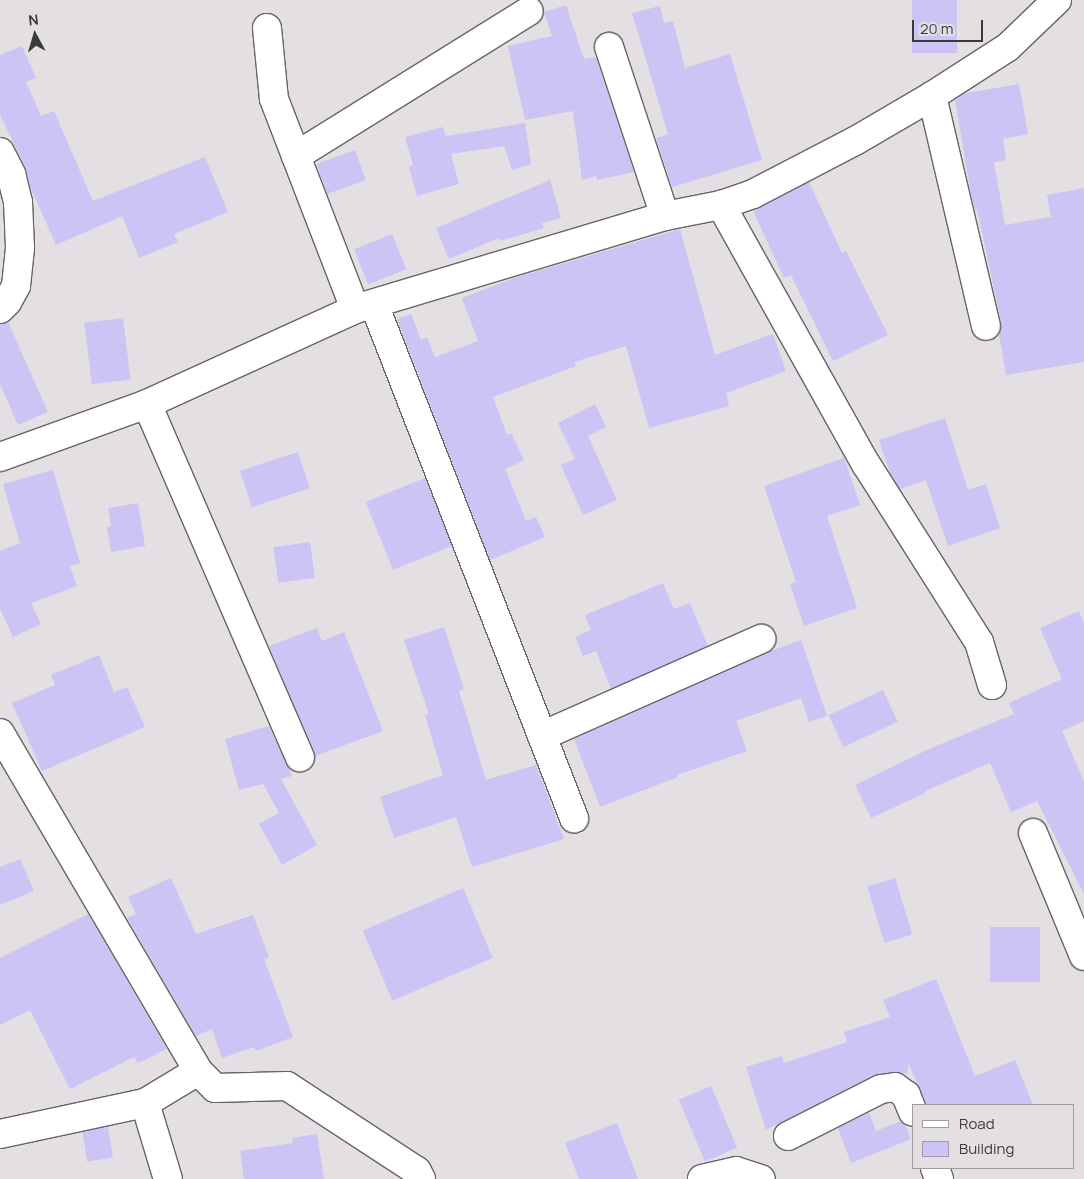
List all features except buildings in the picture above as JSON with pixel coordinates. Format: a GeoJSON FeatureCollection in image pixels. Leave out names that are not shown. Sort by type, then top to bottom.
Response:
{"type":"FeatureCollection","features":[{"type":"Feature","properties":{"kind":"street"},"geometry":{"type":"LineString","coordinates":[[2,451],[147,404],[364,306],[665,216],[722,205],[753,194],[855,141],[932,96],[1008,47],[1057,0]]}},
{"type":"Feature","properties":{"kind":"street"},"geometry":{"type":"LineString","coordinates":[[296,156],[529,10]]}},
{"type":"Feature","properties":{"kind":"street"},"geometry":{"type":"LineString","coordinates":[[267,28],[274,99],[296,156],[364,306],[542,736],[574,818]]}},
{"type":"Feature","properties":{"kind":"street"},"geometry":{"type":"LineString","coordinates":[[609,47],[665,216]]}},
{"type":"Feature","properties":{"kind":"street"},"geometry":{"type":"LineString","coordinates":[[932,96],[986,326]]}},
{"type":"Feature","properties":{"kind":"street"},"geometry":{"type":"LineString","coordinates":[[0,152],[12,174],[18,202],[20,248],[16,286],[8,302],[0,309]]}},
{"type":"Feature","properties":{"kind":"street"},"geometry":{"type":"LineString","coordinates":[[722,205],[866,464],[979,642],[992,685]]}},
{"type":"Feature","properties":{"kind":"street"},"geometry":{"type":"LineString","coordinates":[[147,404],[300,757]]}},
{"type":"Feature","properties":{"kind":"street"},"geometry":{"type":"LineString","coordinates":[[542,736],[761,639]]}},
{"type":"Feature","properties":{"kind":"street"},"geometry":{"type":"LineString","coordinates":[[0,733],[181,1038],[198,1071],[215,1088],[287,1086],[418,1171],[421,1179]]}},
{"type":"Feature","properties":{"kind":"street"},"geometry":{"type":"LineString","coordinates":[[1033,833],[1084,956]]}},
{"type":"Feature","properties":{"kind":"street"},"geometry":{"type":"LineString","coordinates":[[0,1134],[145,1103],[198,1071]]}},
{"type":"Feature","properties":{"kind":"street"},"geometry":{"type":"LineString","coordinates":[[788,1136],[881,1089],[895,1087],[906,1095],[912,1110]]}},
{"type":"Feature","properties":{"kind":"street"},"geometry":{"type":"LineString","coordinates":[[145,1103],[168,1179]]}},
{"type":"Feature","properties":{"kind":"street"},"geometry":{"type":"LineString","coordinates":[[702,1179],[736,1171],[761,1179]]}}]}
